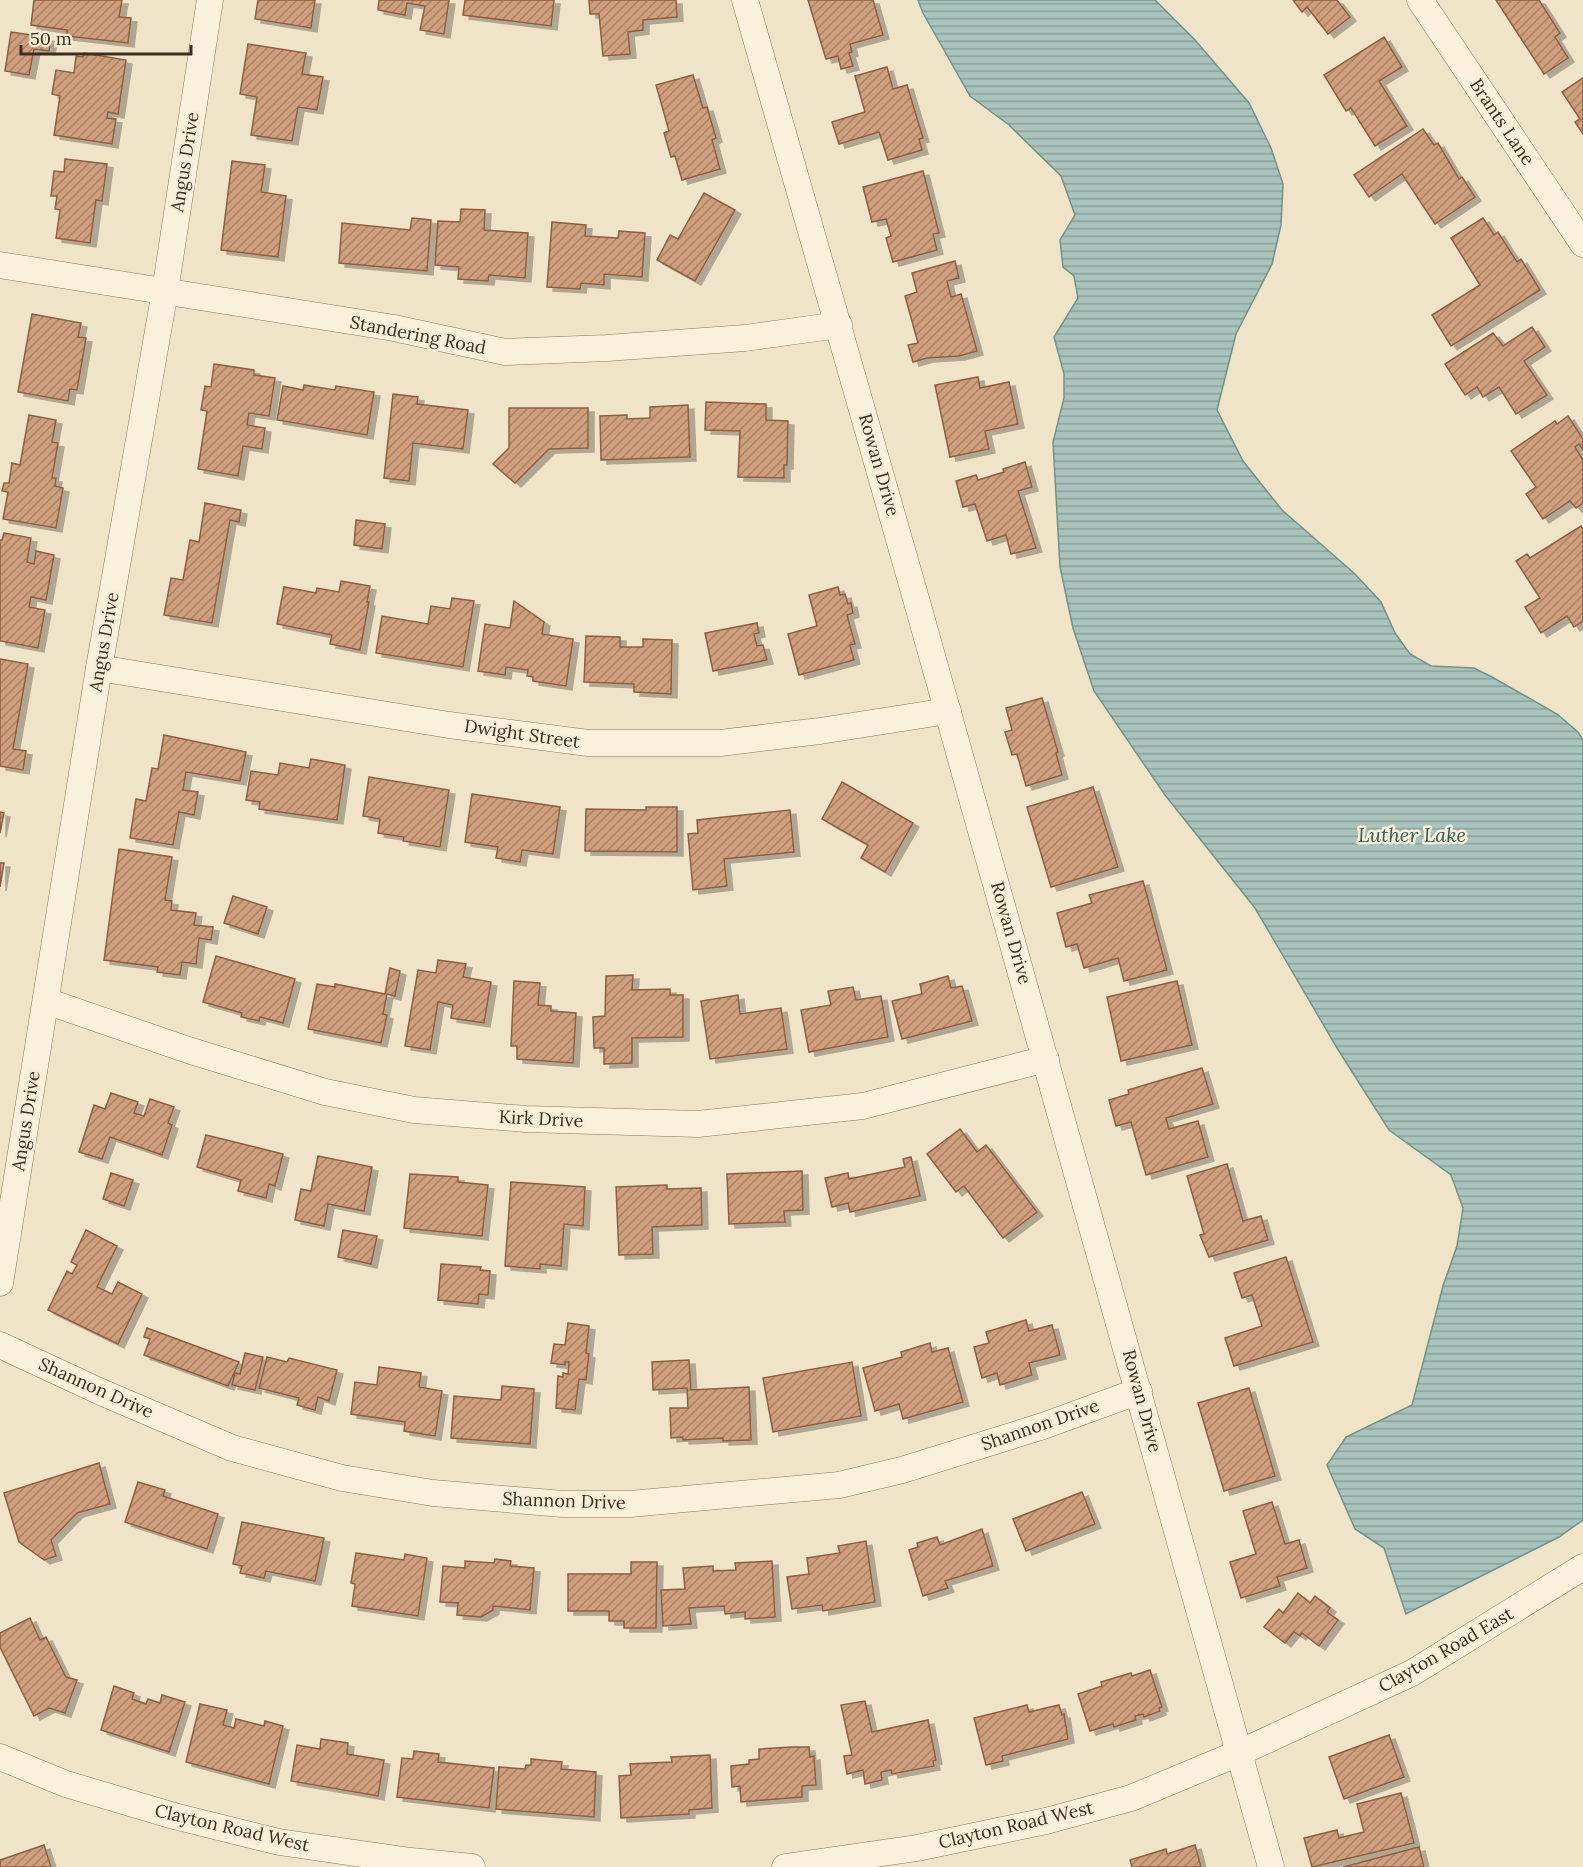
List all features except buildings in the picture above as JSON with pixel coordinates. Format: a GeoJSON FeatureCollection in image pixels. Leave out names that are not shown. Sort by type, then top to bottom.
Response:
{"type":"FeatureCollection","features":[{"type":"Feature","properties":{"kind":"street","name":"Angus Drive"},"geometry":{"type":"LineString","coordinates":[[0,1283],[99,668],[165,291],[210,0]]}},
{"type":"Feature","properties":{"kind":"street","name":"Rowan Drive"},"geometry":{"type":"LineString","coordinates":[[745,0],[839,324],[1271,1867]]}},
{"type":"Feature","properties":{"kind":"street","name":"Brants Lane"},"geometry":{"type":"LineString","coordinates":[[1420,0],[1583,244]]}},
{"type":"Feature","properties":{"kind":"street","name":"Standering Road"},"geometry":{"type":"LineString","coordinates":[[0,265],[394,328],[506,352],[607,348],[745,338],[839,324]]}},
{"type":"Feature","properties":{"kind":"street","name":"Dwight Street"},"geometry":{"type":"LineString","coordinates":[[99,668],[449,725],[588,743],[720,743],[820,731],[948,711]]}},
{"type":"Feature","properties":{"kind":"street","name":"Kirk Drive"},"geometry":{"type":"LineString","coordinates":[[46,1001],[188,1050],[326,1092],[414,1110],[526,1119],[698,1124],[863,1106],[1046,1059]]}},
{"type":"Feature","properties":{"kind":"street","name":"Shannon Drive"},"geometry":{"type":"LineString","coordinates":[[0,1345],[101,1392],[243,1451],[342,1478],[433,1493],[563,1504],[630,1504],[840,1485],[902,1470],[1032,1430],[1139,1391]]}},
{"type":"Feature","properties":{"kind":"street","name":"Clayton Road East"},"geometry":{"type":"LineString","coordinates":[[1239,1753],[1412,1673],[1583,1567]]}},
{"type":"Feature","properties":{"kind":"street","name":"Clayton Road West"},"geometry":{"type":"LineString","coordinates":[[785,1867],[917,1848],[1046,1821],[1131,1798],[1239,1753]]}},
{"type":"Feature","properties":{"kind":"street","name":"Clayton Road West"},"geometry":{"type":"LineString","coordinates":[[0,1757],[66,1784],[174,1816],[279,1842],[411,1861],[472,1867]]}},
{"type":"Feature","properties":{"kind":"water","name":"Luther Lake"},"geometry":{"type":"Polygon","coordinates":[[[918,0],[1155,0],[1195,40],[1249,103],[1271,148],[1283,184],[1281,225],[1272,264],[1236,334],[1217,410],[1243,461],[1282,510],[1355,574],[1381,602],[1395,633],[1410,654],[1431,666],[1474,668],[1557,714],[1578,732],[1583,740],[1583,1520],[1559,1537],[1406,1614],[1384,1548],[1355,1529],[1327,1465],[1346,1437],[1412,1405],[1443,1286],[1457,1246],[1463,1208],[1451,1175],[1389,1130],[1337,1048],[1255,908],[1165,795],[1094,691],[1073,628],[1060,567],[1053,442],[1064,398],[1064,374],[1054,337],[1078,298],[1074,276],[1063,267],[1060,240],[1075,215],[1061,176],[1009,125],[970,96],[918,0]]]}}]}
